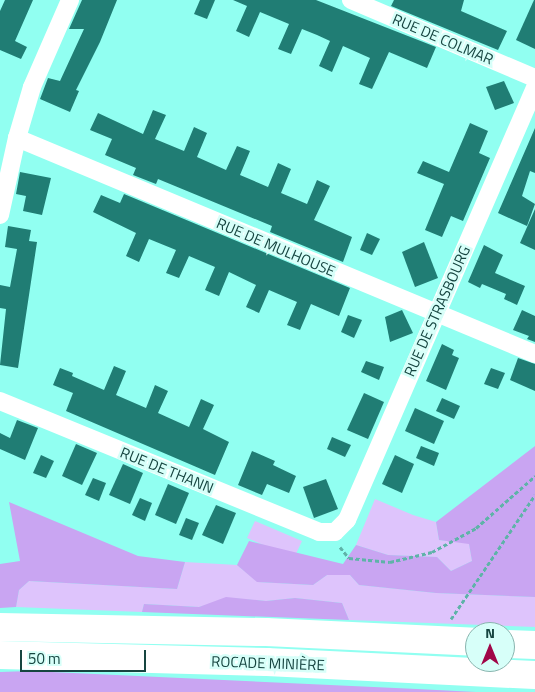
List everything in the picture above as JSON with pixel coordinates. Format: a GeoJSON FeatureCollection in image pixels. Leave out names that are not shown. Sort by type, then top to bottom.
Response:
{"type":"FeatureCollection","features":[{"type":"Feature","properties":{"kind":"highway","name":"ROCADE MINIÈRE"},"geometry":{"type":"LineString","coordinates":[[0,626],[256,632],[465,642]]}},
{"type":"Feature","properties":{"kind":"highway"},"geometry":{"type":"LineString","coordinates":[[515,644],[535,645]]}},
{"type":"Feature","properties":{"kind":"highway","name":"ROCADE MINIÈRE"},"geometry":{"type":"LineString","coordinates":[[0,655],[258,662],[535,675]]}},
{"type":"Feature","properties":{"kind":"street"},"geometry":{"type":"LineString","coordinates":[[0,215],[17,138],[32,87],[70,0]]}},
{"type":"Feature","properties":{"kind":"street","name":"RUE DE COLMAR"},"geometry":{"type":"LineString","coordinates":[[352,0],[535,78]]}},
{"type":"Feature","properties":{"kind":"street","name":"RUE DE STRASBOURG"},"geometry":{"type":"LineString","coordinates":[[335,532],[347,520],[535,88]]}},
{"type":"Feature","properties":{"kind":"street","name":"RUE DE MULHOUSE"},"geometry":{"type":"LineString","coordinates":[[17,138],[535,354]]}},
{"type":"Feature","properties":{"kind":"street","name":"RUE DE THANN"},"geometry":{"type":"LineString","coordinates":[[0,401],[319,532],[335,532]]}},
{"type":"Feature","properties":{"kind":"path"},"geometry":{"type":"LineString","coordinates":[[335,532],[340,548],[350,558],[390,562],[432,552],[476,528],[535,476]]}},
{"type":"Feature","properties":{"kind":"path"},"geometry":{"type":"LineString","coordinates":[[475,584],[535,495]]}},
{"type":"Feature","properties":{"kind":"shaded area"},"geometry":{"type":"Polygon","coordinates":[[[535,446],[535,597],[436,593],[359,585],[350,575],[327,575],[313,585],[257,582],[237,565],[249,541],[343,564],[356,545],[388,555],[437,557],[451,571],[472,561],[469,544],[439,540],[436,522],[535,446]]]}},
{"type":"Feature","properties":{"kind":"shaded area"},"geometry":{"type":"Polygon","coordinates":[[[375,499],[413,515],[436,522],[439,540],[469,543],[472,561],[451,571],[437,557],[388,555],[356,545],[375,499]]]}},
{"type":"Feature","properties":{"kind":"shaded area"},"geometry":{"type":"Polygon","coordinates":[[[9,502],[138,556],[185,562],[177,589],[29,581],[19,590],[16,607],[0,608],[0,564],[20,561],[9,502]]]}},
{"type":"Feature","properties":{"kind":"shaded area"},"geometry":{"type":"Polygon","coordinates":[[[255,521],[302,541],[294,558],[247,538],[255,521]]]}},
{"type":"Feature","properties":{"kind":"shaded area"},"geometry":{"type":"Polygon","coordinates":[[[185,562],[237,565],[258,582],[313,585],[327,575],[350,575],[359,585],[436,593],[535,597],[535,627],[515,626],[515,622],[465,622],[465,624],[349,620],[342,603],[295,598],[266,601],[230,598],[199,607],[144,604],[142,612],[16,607],[19,590],[29,581],[177,589],[185,562]]]}},
{"type":"Feature","properties":{"kind":"shaded area"},"geometry":{"type":"Polygon","coordinates":[[[226,597],[266,601],[295,598],[342,603],[349,620],[142,612],[144,604],[199,607],[226,597]]]}},
{"type":"Feature","properties":{"kind":"shaded area"},"geometry":{"type":"Polygon","coordinates":[[[30,671],[476,692],[0,692],[0,672],[30,671]]]}},
{"type":"Feature","properties":{"kind":"building"},"geometry":{"type":"Polygon","coordinates":[[[5,0],[33,0],[15,41],[27,47],[21,59],[0,50],[0,11],[5,0]]]}},
{"type":"Feature","properties":{"kind":"building"},"geometry":{"type":"Polygon","coordinates":[[[82,0],[117,0],[100,42],[76,90],[79,91],[70,112],[40,99],[48,78],[60,81],[84,29],[69,29],[82,0]]]}},
{"type":"Feature","properties":{"kind":"building"},"geometry":{"type":"Polygon","coordinates":[[[200,0],[215,0],[207,19],[194,14],[200,0]]]}},
{"type":"Feature","properties":{"kind":"building"},"geometry":{"type":"Polygon","coordinates":[[[233,0],[316,0],[436,47],[427,68],[389,52],[372,89],[359,84],[370,58],[343,46],[332,72],[319,66],[330,41],[302,29],[291,54],[278,49],[289,24],[260,12],[249,37],[236,31],[247,6],[233,0]]]}},
{"type":"Feature","properties":{"kind":"building"},"geometry":{"type":"Polygon","coordinates":[[[394,0],[464,0],[461,11],[507,31],[498,50],[391,6],[394,0]]]}},
{"type":"Feature","properties":{"kind":"building"},"geometry":{"type":"Polygon","coordinates":[[[535,0],[535,49],[516,40],[535,0]]]}},
{"type":"Feature","properties":{"kind":"building"},"geometry":{"type":"Polygon","coordinates":[[[504,81],[514,103],[495,110],[486,87],[504,81]]]}},
{"type":"Feature","properties":{"kind":"building"},"geometry":{"type":"Polygon","coordinates":[[[153,110],[166,115],[155,139],[184,151],[194,127],[207,133],[197,157],[226,170],[237,146],[250,151],[240,175],[268,187],[278,163],[291,169],[281,193],[307,204],[317,180],[330,186],[314,220],[352,237],[343,262],[270,232],[272,226],[158,179],[156,184],[133,175],[136,168],[105,155],[112,139],[90,130],[98,113],[143,134],[153,110]]]}},
{"type":"Feature","properties":{"kind":"building"},"geometry":{"type":"Polygon","coordinates":[[[470,123],[488,131],[479,153],[490,158],[463,221],[451,216],[442,237],[425,230],[444,184],[417,173],[423,161],[449,172],[470,123]]]}},
{"type":"Feature","properties":{"kind":"building"},"geometry":{"type":"Polygon","coordinates":[[[535,128],[535,173],[530,171],[522,196],[535,204],[527,226],[498,213],[535,128]]]}},
{"type":"Feature","properties":{"kind":"building"},"geometry":{"type":"Polygon","coordinates":[[[20,172],[51,178],[42,215],[23,211],[26,196],[16,194],[20,172]]]}},
{"type":"Feature","properties":{"kind":"building"},"geometry":{"type":"Polygon","coordinates":[[[124,194],[350,288],[339,316],[311,304],[300,330],[287,325],[297,302],[269,290],[259,313],[246,307],[256,285],[229,272],[219,296],[205,290],[215,267],[189,256],[179,278],[166,273],[176,250],[149,239],[139,262],[126,256],[136,233],[93,212],[101,195],[120,203],[124,194]]]}},
{"type":"Feature","properties":{"kind":"building"},"geometry":{"type":"Polygon","coordinates":[[[535,209],[535,250],[520,243],[535,209]]]}},
{"type":"Feature","properties":{"kind":"building"},"geometry":{"type":"Polygon","coordinates":[[[8,226],[31,230],[29,241],[37,242],[18,368],[0,365],[6,309],[0,308],[0,285],[10,287],[17,249],[5,247],[8,226]]]}},
{"type":"Feature","properties":{"kind":"building"},"geometry":{"type":"Polygon","coordinates":[[[367,233],[380,239],[372,255],[360,250],[367,233]]]}},
{"type":"Feature","properties":{"kind":"building"},"geometry":{"type":"Polygon","coordinates":[[[424,242],[438,278],[415,287],[402,252],[424,242]]]}},
{"type":"Feature","properties":{"kind":"building"},"geometry":{"type":"Polygon","coordinates":[[[484,245],[503,255],[495,273],[525,286],[517,305],[504,299],[506,294],[482,284],[480,288],[468,282],[484,245]]]}},
{"type":"Feature","properties":{"kind":"building"},"geometry":{"type":"Polygon","coordinates":[[[402,310],[413,333],[390,342],[385,317],[402,310]]]}},
{"type":"Feature","properties":{"kind":"building"},"geometry":{"type":"Polygon","coordinates":[[[522,310],[535,316],[535,342],[527,339],[529,336],[513,330],[522,310]]]}},
{"type":"Feature","properties":{"kind":"building"},"geometry":{"type":"Polygon","coordinates":[[[348,315],[362,320],[354,338],[341,332],[348,315]]]}},
{"type":"Feature","properties":{"kind":"building"},"geometry":{"type":"Polygon","coordinates":[[[442,344],[454,350],[452,355],[459,358],[446,390],[426,381],[442,344]]]}},
{"type":"Feature","properties":{"kind":"building"},"geometry":{"type":"Polygon","coordinates":[[[518,358],[535,364],[535,391],[510,380],[518,358]]]}},
{"type":"Feature","properties":{"kind":"building"},"geometry":{"type":"Polygon","coordinates":[[[366,361],[384,367],[379,380],[361,372],[366,361]]]}},
{"type":"Feature","properties":{"kind":"building"},"geometry":{"type":"Polygon","coordinates":[[[114,366],[126,371],[116,395],[146,408],[155,385],[168,391],[158,413],[189,427],[201,399],[214,405],[203,429],[229,442],[215,475],[66,411],[73,393],[53,385],[60,368],[73,373],[72,376],[104,390],[114,366]]]}},
{"type":"Feature","properties":{"kind":"building"},"geometry":{"type":"Polygon","coordinates":[[[491,368],[505,373],[498,389],[484,384],[491,368]]]}},
{"type":"Feature","properties":{"kind":"building"},"geometry":{"type":"Polygon","coordinates":[[[364,393],[384,402],[368,439],[347,430],[364,393]]]}},
{"type":"Feature","properties":{"kind":"building"},"geometry":{"type":"Polygon","coordinates":[[[442,398],[460,406],[454,419],[436,411],[442,398]]]}},
{"type":"Feature","properties":{"kind":"building"},"geometry":{"type":"Polygon","coordinates":[[[415,408],[444,421],[434,444],[405,431],[415,408]]]}},
{"type":"Feature","properties":{"kind":"building"},"geometry":{"type":"Polygon","coordinates":[[[17,420],[38,428],[25,460],[0,449],[0,433],[10,438],[17,420]]]}},
{"type":"Feature","properties":{"kind":"building"},"geometry":{"type":"Polygon","coordinates":[[[332,437],[351,445],[345,457],[327,449],[332,437]]]}},
{"type":"Feature","properties":{"kind":"building"},"geometry":{"type":"Polygon","coordinates":[[[76,444],[97,453],[82,485],[62,476],[76,444]]]}},
{"type":"Feature","properties":{"kind":"building"},"geometry":{"type":"Polygon","coordinates":[[[421,446],[439,453],[434,466],[416,458],[421,446]]]}},
{"type":"Feature","properties":{"kind":"building"},"geometry":{"type":"Polygon","coordinates":[[[252,451],[275,461],[273,465],[296,476],[289,493],[267,484],[262,495],[238,485],[252,451]]]}},
{"type":"Feature","properties":{"kind":"building"},"geometry":{"type":"Polygon","coordinates":[[[41,455],[54,461],[46,478],[33,473],[41,455]]]}},
{"type":"Feature","properties":{"kind":"building"},"geometry":{"type":"Polygon","coordinates":[[[395,455],[414,464],[402,493],[382,484],[395,455]]]}},
{"type":"Feature","properties":{"kind":"building"},"geometry":{"type":"Polygon","coordinates":[[[123,464],[143,473],[130,504],[109,495],[123,464]]]}},
{"type":"Feature","properties":{"kind":"building"},"geometry":{"type":"Polygon","coordinates":[[[93,478],[106,483],[99,501],[85,495],[93,478]]]}},
{"type":"Feature","properties":{"kind":"building"},"geometry":{"type":"Polygon","coordinates":[[[326,479],[338,509],[314,518],[303,487],[326,479]]]}},
{"type":"Feature","properties":{"kind":"building"},"geometry":{"type":"Polygon","coordinates":[[[168,484],[189,493],[176,524],[155,515],[168,484]]]}},
{"type":"Feature","properties":{"kind":"building"},"geometry":{"type":"Polygon","coordinates":[[[140,498],[152,503],[145,521],[132,515],[140,498]]]}},
{"type":"Feature","properties":{"kind":"building"},"geometry":{"type":"Polygon","coordinates":[[[216,505],[236,513],[223,544],[202,535],[216,505]]]}},
{"type":"Feature","properties":{"kind":"building"},"geometry":{"type":"Polygon","coordinates":[[[186,518],[199,523],[192,540],[179,535],[186,518]]]}}]}
